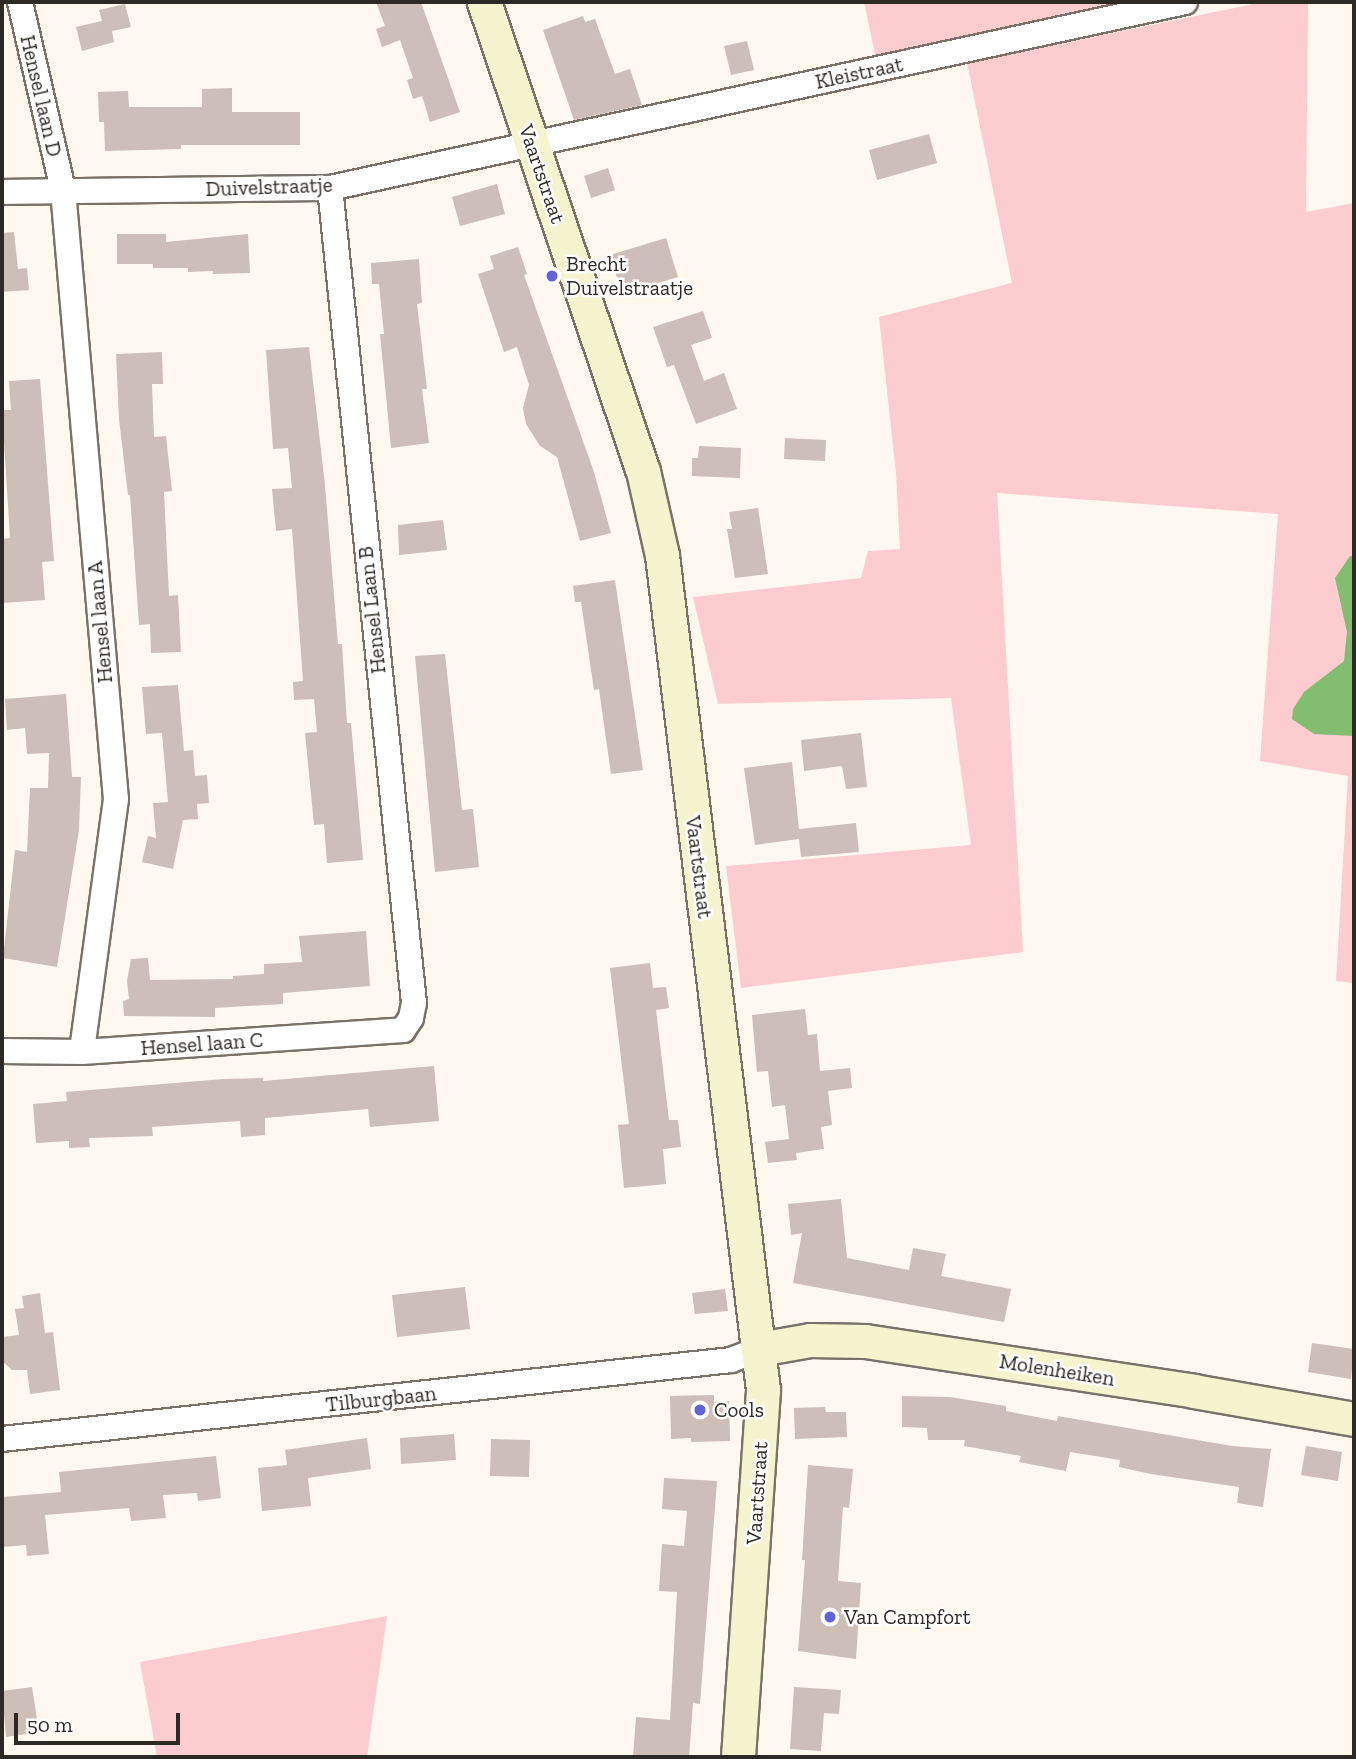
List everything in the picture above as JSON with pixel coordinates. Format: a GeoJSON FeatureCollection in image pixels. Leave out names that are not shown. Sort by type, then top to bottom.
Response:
{"type":"FeatureCollection","features":[{"type":"Feature","properties":{"kind":"main road","name":"Vaartstraat"},"geometry":{"type":"LineString","coordinates":[[484,2],[643,471],[662,555],[763,1390],[738,1757]]}},
{"type":"Feature","properties":{"kind":"main road","name":"Molenheiken"},"geometry":{"type":"LineString","coordinates":[[759,1349],[810,1340],[865,1341],[1194,1391],[1354,1419]]}},
{"type":"Feature","properties":{"kind":"street","name":"Hensel laan D"},"geometry":{"type":"LineString","coordinates":[[20,2],[63,190]]}},
{"type":"Feature","properties":{"kind":"street","name":"Kleistraat"},"geometry":{"type":"LineString","coordinates":[[532,145],[1185,2]]}},
{"type":"Feature","properties":{"kind":"street","name":"Duivelstraatje"},"geometry":{"type":"LineString","coordinates":[[2,192],[330,187],[532,145]]}},
{"type":"Feature","properties":{"kind":"street","name":"Hensel Laan B"},"geometry":{"type":"LineString","coordinates":[[330,187],[414,1003],[411,1018],[403,1030]]}},
{"type":"Feature","properties":{"kind":"street","name":"Hensel laan A"},"geometry":{"type":"LineString","coordinates":[[63,190],[116,799],[82,1052]]}},
{"type":"Feature","properties":{"kind":"street","name":"Hensel laan C"},"geometry":{"type":"LineString","coordinates":[[2,1051],[82,1052],[403,1030]]}},
{"type":"Feature","properties":{"kind":"street","name":"Tilburgbaan"},"geometry":{"type":"LineString","coordinates":[[2,1439],[731,1360],[759,1349]]}},
{"type":"Feature","properties":{"kind":"shaded area"},"geometry":{"type":"Polygon","coordinates":[[[864,2],[1124,2],[1124,4],[876,59],[864,2]]]}},
{"type":"Feature","properties":{"kind":"shaded area"},"geometry":{"type":"Polygon","coordinates":[[[1263,2],[1308,2],[1306,212],[1354,203],[1354,983],[1336,981],[1348,776],[1260,761],[1278,514],[997,493],[1023,952],[741,988],[726,866],[971,845],[951,698],[718,704],[693,597],[861,578],[868,551],[900,549],[896,473],[879,317],[1012,283],[967,63],[1263,2]]]}},
{"type":"Feature","properties":{"kind":"shaded area"},"geometry":{"type":"Polygon","coordinates":[[[1350,556],[1354,556],[1354,736],[1314,734],[1292,719],[1293,709],[1304,692],[1344,661],[1347,632],[1335,578],[1350,556]]]}},
{"type":"Feature","properties":{"kind":"shaded area"},"geometry":{"type":"Polygon","coordinates":[[[387,1616],[367,1757],[157,1757],[140,1662],[387,1616]]]}},
{"type":"Feature","properties":{"kind":"building"},"geometry":{"type":"Polygon","coordinates":[[[376,2],[421,2],[460,112],[430,122],[422,96],[413,99],[407,80],[413,78],[400,40],[382,47],[376,29],[385,26],[376,2]]]}},
{"type":"Feature","properties":{"kind":"building"},"geometry":{"type":"Polygon","coordinates":[[[125,4],[131,27],[112,31],[114,42],[82,51],[76,27],[102,21],[99,10],[125,4]]]}},
{"type":"Feature","properties":{"kind":"building"},"geometry":{"type":"Polygon","coordinates":[[[583,16],[585,22],[595,19],[615,74],[630,69],[642,105],[574,120],[543,30],[583,16]]]}},
{"type":"Feature","properties":{"kind":"building"},"geometry":{"type":"Polygon","coordinates":[[[747,41],[754,70],[731,75],[724,46],[747,41]]]}},
{"type":"Feature","properties":{"kind":"building"},"geometry":{"type":"Polygon","coordinates":[[[232,88],[232,112],[300,112],[300,145],[181,145],[181,149],[105,151],[104,122],[99,122],[98,92],[128,91],[129,107],[202,107],[202,89],[232,88]]]}},
{"type":"Feature","properties":{"kind":"building"},"geometry":{"type":"Polygon","coordinates":[[[929,134],[937,163],[877,180],[869,150],[929,134]]]}},
{"type":"Feature","properties":{"kind":"building"},"geometry":{"type":"Polygon","coordinates":[[[608,168],[615,190],[591,198],[584,176],[608,168]]]}},
{"type":"Feature","properties":{"kind":"building"},"geometry":{"type":"Polygon","coordinates":[[[497,184],[505,214],[460,226],[452,197],[497,184]]]}},
{"type":"Feature","properties":{"kind":"building"},"geometry":{"type":"Polygon","coordinates":[[[14,232],[18,269],[27,268],[29,290],[2,292],[2,233],[14,232]]]}},
{"type":"Feature","properties":{"kind":"building"},"geometry":{"type":"Polygon","coordinates":[[[117,234],[166,234],[166,242],[248,234],[250,273],[213,274],[213,271],[188,272],[188,268],[153,268],[153,264],[117,264],[117,234]]]}},
{"type":"Feature","properties":{"kind":"building"},"geometry":{"type":"Polygon","coordinates":[[[666,238],[678,277],[622,294],[610,255],[666,238]]]}},
{"type":"Feature","properties":{"kind":"building"},"geometry":{"type":"Polygon","coordinates":[[[518,247],[527,274],[524,275],[594,472],[611,533],[580,541],[557,457],[540,446],[526,424],[523,408],[529,385],[517,347],[504,352],[478,274],[494,269],[490,256],[518,247]]]}},
{"type":"Feature","properties":{"kind":"building"},"geometry":{"type":"Polygon","coordinates":[[[419,259],[422,303],[417,304],[427,389],[422,389],[429,443],[391,448],[380,334],[384,334],[379,284],[372,284],[371,263],[419,259]]]}},
{"type":"Feature","properties":{"kind":"building"},"geometry":{"type":"Polygon","coordinates":[[[703,311],[712,338],[691,345],[704,381],[724,373],[737,409],[696,424],[674,365],[667,367],[653,327],[703,311]]]}},
{"type":"Feature","properties":{"kind":"building"},"geometry":{"type":"Polygon","coordinates":[[[309,347],[325,485],[338,644],[342,644],[347,723],[351,723],[363,860],[327,863],[324,824],[314,825],[305,733],[317,732],[314,699],[294,700],[293,682],[303,681],[292,529],[276,531],[272,489],[292,488],[288,448],[273,449],[266,350],[309,347]]]}},
{"type":"Feature","properties":{"kind":"building"},"geometry":{"type":"Polygon","coordinates":[[[162,352],[163,384],[152,384],[154,437],[166,436],[172,491],[164,492],[169,596],[178,595],[181,652],[151,653],[150,624],[139,625],[130,495],[119,419],[116,354],[162,352]]]}},
{"type":"Feature","properties":{"kind":"building"},"geometry":{"type":"Polygon","coordinates":[[[40,379],[54,561],[42,562],[45,600],[2,603],[2,539],[10,538],[2,410],[11,410],[9,381],[40,379]]]}},
{"type":"Feature","properties":{"kind":"building"},"geometry":{"type":"Polygon","coordinates":[[[785,438],[826,440],[825,461],[784,459],[785,438]]]}},
{"type":"Feature","properties":{"kind":"building"},"geometry":{"type":"Polygon","coordinates":[[[699,446],[741,448],[740,478],[692,476],[692,458],[698,458],[699,446]]]}},
{"type":"Feature","properties":{"kind":"building"},"geometry":{"type":"Polygon","coordinates":[[[758,508],[768,574],[735,578],[727,529],[732,529],[729,512],[758,508]]]}},
{"type":"Feature","properties":{"kind":"building"},"geometry":{"type":"Polygon","coordinates":[[[443,520],[447,550],[399,555],[398,525],[443,520]]]}},
{"type":"Feature","properties":{"kind":"building"},"geometry":{"type":"Polygon","coordinates":[[[615,580],[643,770],[611,774],[599,689],[594,690],[581,602],[575,602],[573,586],[615,580]]]}},
{"type":"Feature","properties":{"kind":"building"},"geometry":{"type":"Polygon","coordinates":[[[445,654],[462,810],[473,809],[479,867],[435,872],[415,656],[445,654]]]}},
{"type":"Feature","properties":{"kind":"building"},"geometry":{"type":"Polygon","coordinates":[[[178,685],[184,751],[193,750],[195,776],[207,775],[209,803],[197,804],[198,819],[183,820],[173,869],[142,862],[148,836],[156,838],[153,803],[168,802],[162,733],[146,734],[142,687],[178,685]]]}},
{"type":"Feature","properties":{"kind":"building"},"geometry":{"type":"Polygon","coordinates":[[[66,694],[72,777],[81,777],[79,830],[57,967],[3,958],[15,850],[27,852],[30,788],[48,788],[49,753],[27,754],[25,728],[7,730],[5,699],[66,694]]]}},
{"type":"Feature","properties":{"kind":"building"},"geometry":{"type":"Polygon","coordinates":[[[861,733],[867,787],[846,789],[842,766],[804,771],[801,740],[861,733]]]}},
{"type":"Feature","properties":{"kind":"building"},"geometry":{"type":"Polygon","coordinates":[[[792,762],[799,829],[856,823],[859,852],[801,857],[799,839],[755,845],[744,768],[792,762]]]}},
{"type":"Feature","properties":{"kind":"building"},"geometry":{"type":"Polygon","coordinates":[[[366,931],[370,986],[283,993],[283,1004],[215,1008],[215,1017],[124,1016],[123,1001],[129,999],[127,981],[131,959],[148,958],[150,980],[233,979],[233,976],[264,974],[264,964],[302,962],[299,936],[366,931]]]}},
{"type":"Feature","properties":{"kind":"building"},"geometry":{"type":"Polygon","coordinates":[[[650,963],[653,988],[666,987],[669,1008],[656,1010],[669,1120],[678,1120],[681,1147],[663,1149],[666,1184],[624,1188],[618,1125],[629,1124],[610,968],[650,963]]]}},
{"type":"Feature","properties":{"kind":"building"},"geometry":{"type":"Polygon","coordinates":[[[805,1009],[808,1035],[817,1034],[820,1071],[850,1068],[852,1088],[828,1091],[832,1125],[821,1127],[824,1149],[796,1153],[797,1160],[768,1163],[765,1142],[789,1139],[785,1105],[772,1107],[768,1071],[757,1072],[752,1015],[805,1009]]]}},
{"type":"Feature","properties":{"kind":"building"},"geometry":{"type":"Polygon","coordinates":[[[434,1066],[439,1121],[370,1127],[368,1109],[265,1118],[265,1135],[241,1137],[240,1121],[152,1127],[153,1136],[89,1138],[90,1147],[69,1148],[69,1141],[36,1143],[33,1104],[67,1101],[66,1092],[223,1079],[263,1078],[263,1081],[434,1066]]]}},
{"type":"Feature","properties":{"kind":"building"},"geometry":{"type":"Polygon","coordinates":[[[841,1199],[847,1258],[909,1270],[913,1248],[946,1254],[941,1276],[1011,1289],[1004,1322],[793,1283],[802,1233],[791,1235],[788,1204],[841,1199]]]}},
{"type":"Feature","properties":{"kind":"building"},"geometry":{"type":"Polygon","coordinates":[[[465,1287],[470,1329],[397,1337],[392,1295],[465,1287]]]}},
{"type":"Feature","properties":{"kind":"building"},"geometry":{"type":"Polygon","coordinates":[[[725,1289],[728,1311],[695,1314],[692,1293],[725,1289]]]}},
{"type":"Feature","properties":{"kind":"building"},"geometry":{"type":"Polygon","coordinates":[[[40,1293],[45,1333],[53,1332],[60,1390],[30,1394],[27,1370],[12,1370],[2,1361],[2,1337],[19,1335],[15,1309],[24,1308],[22,1296],[40,1293]]]}},
{"type":"Feature","properties":{"kind":"building"},"geometry":{"type":"Polygon","coordinates":[[[1312,1343],[1354,1349],[1351,1379],[1308,1372],[1312,1343]]]}},
{"type":"Feature","properties":{"kind":"building"},"geometry":{"type":"Polygon","coordinates":[[[714,1395],[714,1402],[729,1401],[730,1441],[691,1442],[691,1438],[671,1439],[670,1396],[714,1395]]]}},
{"type":"Feature","properties":{"kind":"building"},"geometry":{"type":"Polygon","coordinates":[[[902,1396],[950,1397],[1006,1406],[1006,1411],[1057,1421],[1058,1416],[1232,1446],[1271,1449],[1263,1507],[1237,1503],[1239,1487],[1119,1467],[1120,1460],[1070,1452],[1066,1471],[1019,1462],[1021,1456],[964,1446],[965,1440],[928,1440],[927,1428],[902,1427],[902,1396]]]}},
{"type":"Feature","properties":{"kind":"building"},"geometry":{"type":"Polygon","coordinates":[[[825,1407],[826,1412],[846,1412],[847,1437],[795,1439],[794,1408],[825,1407]]]}},
{"type":"Feature","properties":{"kind":"building"},"geometry":{"type":"Polygon","coordinates":[[[454,1434],[456,1460],[401,1464],[400,1438],[454,1434]]]}},
{"type":"Feature","properties":{"kind":"building"},"geometry":{"type":"Polygon","coordinates":[[[367,1438],[371,1469],[308,1478],[311,1506],[262,1511],[258,1468],[287,1465],[285,1450],[367,1438]]]}},
{"type":"Feature","properties":{"kind":"building"},"geometry":{"type":"Polygon","coordinates":[[[491,1439],[530,1440],[529,1477],[490,1476],[491,1439]]]}},
{"type":"Feature","properties":{"kind":"building"},"geometry":{"type":"Polygon","coordinates":[[[1306,1446],[1342,1452],[1338,1481],[1301,1475],[1306,1446]]]}},
{"type":"Feature","properties":{"kind":"building"},"geometry":{"type":"Polygon","coordinates":[[[216,1456],[221,1498],[198,1501],[197,1493],[163,1495],[166,1518],[131,1521],[129,1508],[45,1515],[49,1554],[27,1556],[26,1545],[2,1547],[2,1497],[61,1492],[59,1472],[216,1456]]]}},
{"type":"Feature","properties":{"kind":"building"},"geometry":{"type":"Polygon","coordinates":[[[808,1465],[853,1469],[849,1508],[843,1507],[838,1581],[861,1583],[856,1659],[798,1651],[805,1560],[802,1560],[808,1465]]]}},
{"type":"Feature","properties":{"kind":"building"},"geometry":{"type":"Polygon","coordinates":[[[664,1478],[717,1481],[700,1704],[693,1703],[689,1757],[633,1757],[636,1717],[670,1720],[677,1592],[659,1591],[662,1544],[684,1546],[687,1511],[662,1509],[664,1478]]]}},
{"type":"Feature","properties":{"kind":"building"},"geometry":{"type":"Polygon","coordinates":[[[32,1687],[39,1732],[6,1737],[2,1691],[32,1687]]]}},
{"type":"Feature","properties":{"kind":"building"},"geometry":{"type":"Polygon","coordinates":[[[794,1687],[841,1690],[839,1714],[824,1713],[821,1751],[790,1749],[794,1687]]]}},
{"type":"Feature","properties":{"kind":"place","name":"Brecht Duivelstraatje"},"geometry":{"type":"Point","coordinates":[552,276]}},
{"type":"Feature","properties":{"kind":"place","name":"Cools"},"geometry":{"type":"Point","coordinates":[700,1410]}},
{"type":"Feature","properties":{"kind":"place","name":"Van Campfort"},"geometry":{"type":"Point","coordinates":[830,1617]}}]}
